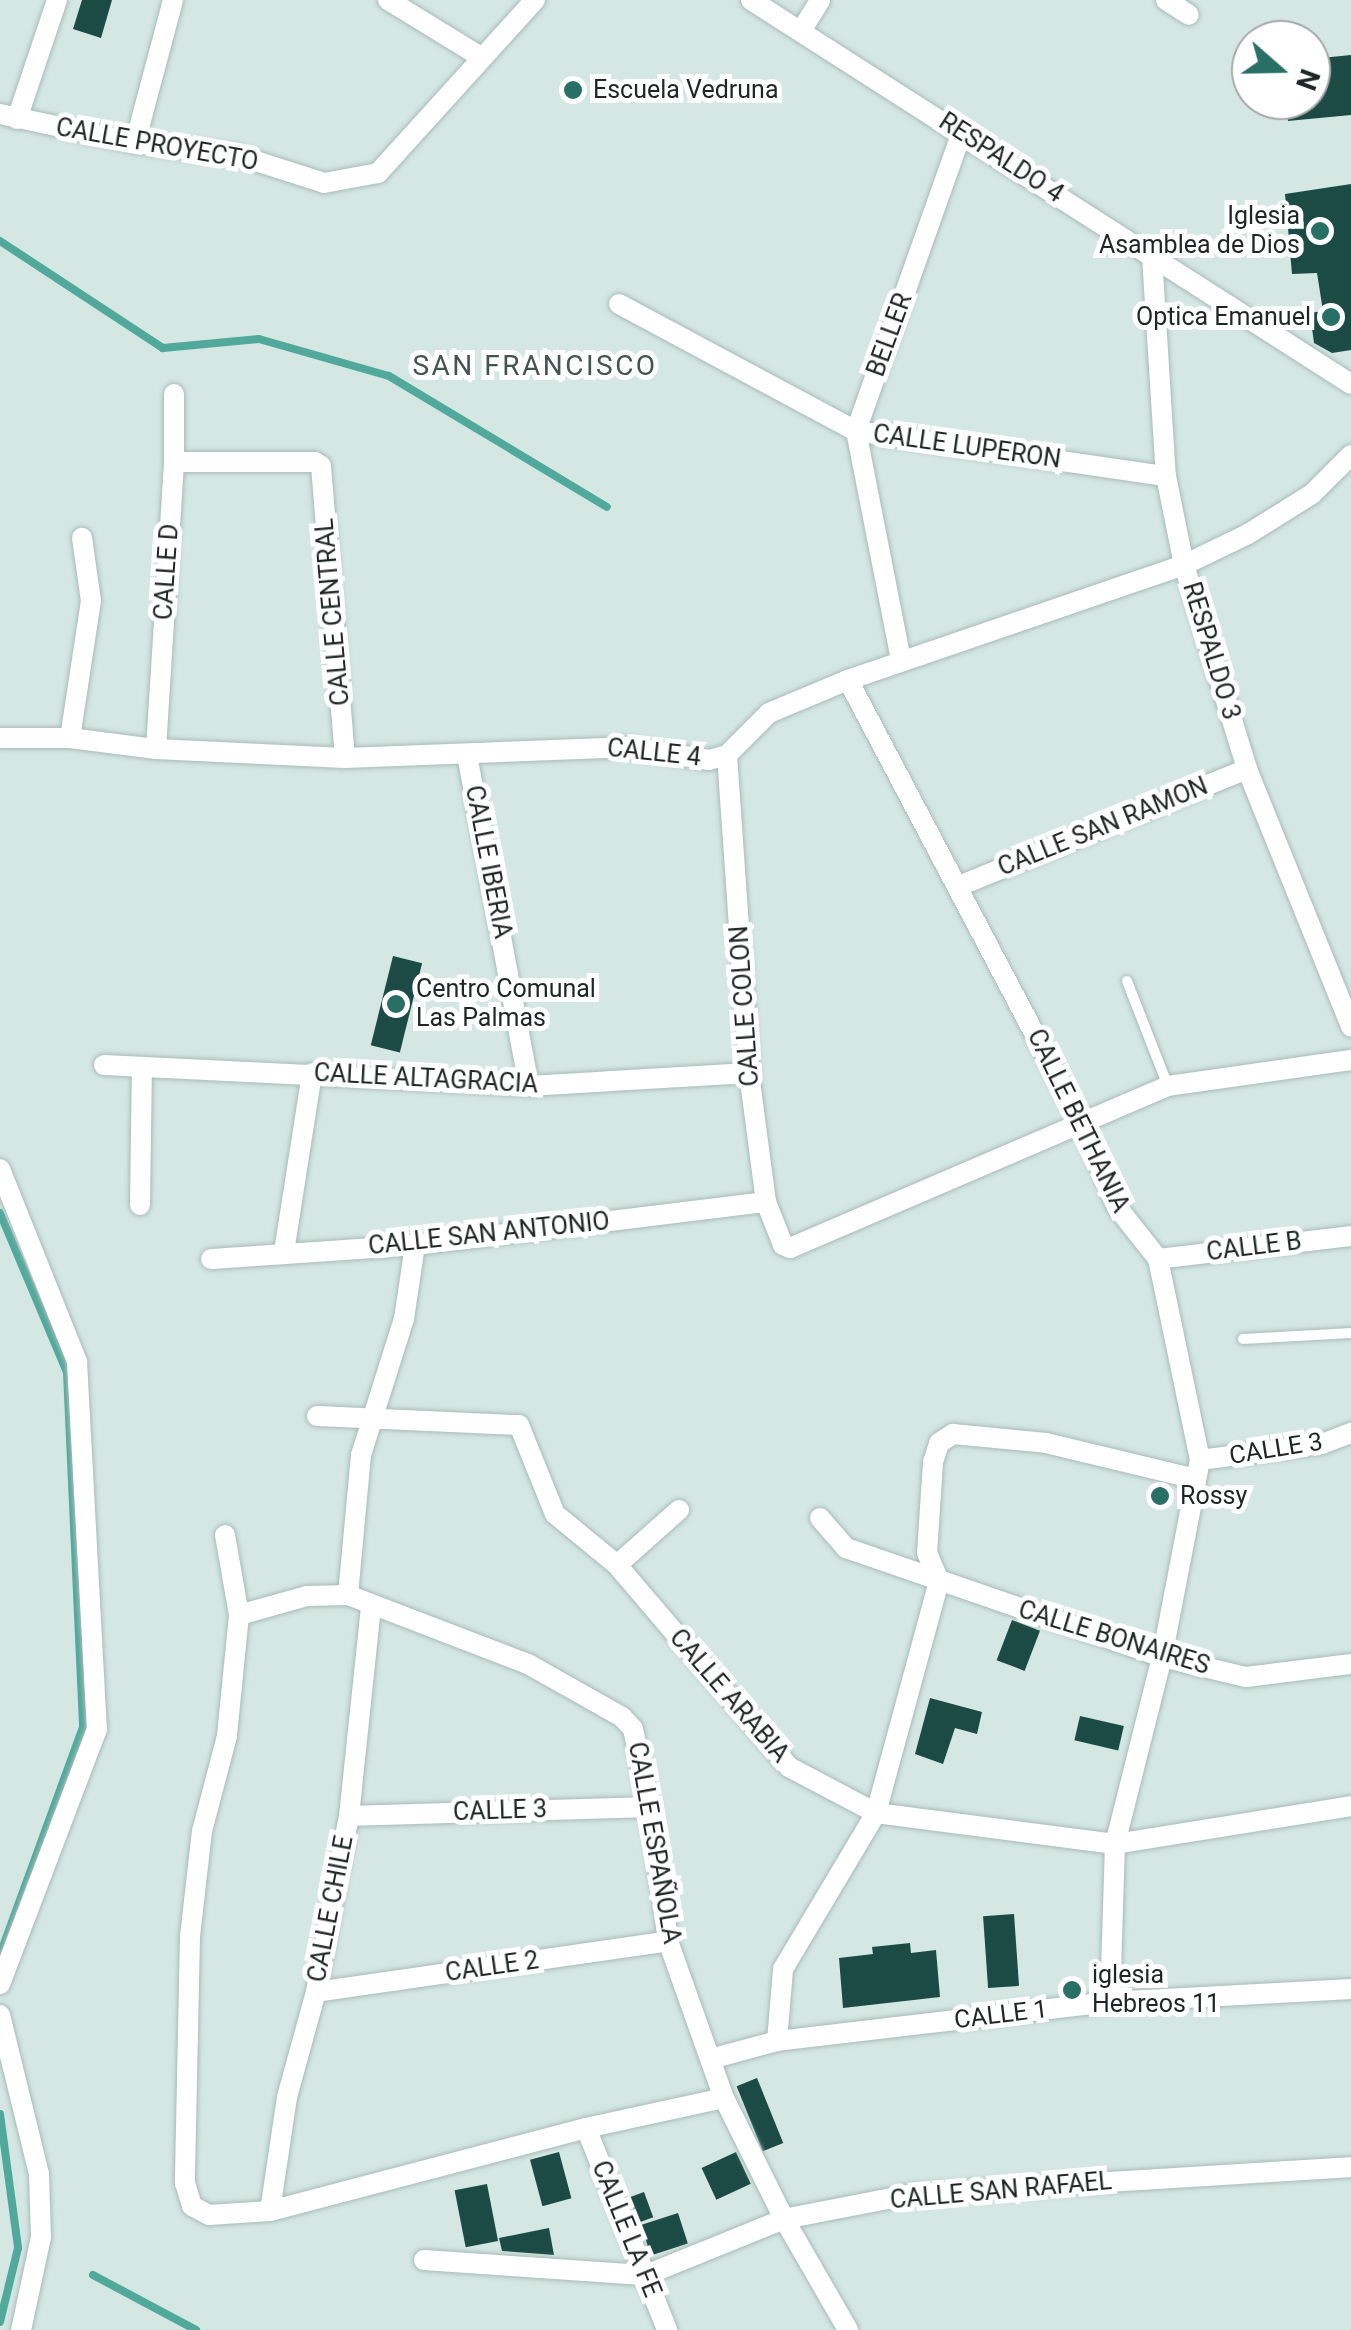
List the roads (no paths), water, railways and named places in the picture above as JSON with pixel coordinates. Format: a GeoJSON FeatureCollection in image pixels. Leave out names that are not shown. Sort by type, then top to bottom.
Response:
{"type":"FeatureCollection","features":[{"type":"Feature","properties":{"kind":"street"},"geometry":{"type":"LineString","coordinates":[[8,117],[57,0]]}},
{"type":"Feature","properties":{"kind":"street"},"geometry":{"type":"LineString","coordinates":[[135,143],[172,0]]}},
{"type":"Feature","properties":{"kind":"street"},"geometry":{"type":"LineString","coordinates":[[388,0],[482,56]]}},
{"type":"Feature","properties":{"kind":"street","name":"CALLE PROYECTO"},"geometry":{"type":"LineString","coordinates":[[8,117],[135,143],[237,155],[324,184],[378,173],[535,0]]}},
{"type":"Feature","properties":{"kind":"street","name":"RESPALDO 4"},"geometry":{"type":"LineString","coordinates":[[751,0],[1351,384]]}},
{"type":"Feature","properties":{"kind":"street"},"geometry":{"type":"LineString","coordinates":[[802,31],[820,0]]}},
{"type":"Feature","properties":{"kind":"street"},"geometry":{"type":"LineString","coordinates":[[1166,0],[1189,14]]}},
{"type":"Feature","properties":{"kind":"street","name":"BELLER"},"geometry":{"type":"LineString","coordinates":[[856,431],[962,132]]}},
{"type":"Feature","properties":{"kind":"street","name":"RESPALDO 3"},"geometry":{"type":"LineString","coordinates":[[1152,256],[1166,476],[1184,565],[1247,769],[1351,1026]]}},
{"type":"Feature","properties":{"kind":"street","name":"CALLE LUPERON"},"geometry":{"type":"LineString","coordinates":[[619,304],[856,431],[1166,476]]}},
{"type":"Feature","properties":{"kind":"street","name":"CALLE D"},"geometry":{"type":"LineString","coordinates":[[156,749],[174,462],[174,394]]}},
{"type":"Feature","properties":{"kind":"street"},"geometry":{"type":"LineString","coordinates":[[856,431],[901,660]]}},
{"type":"Feature","properties":{"kind":"street","name":"CALLE 4"},"geometry":{"type":"LineString","coordinates":[[0,738],[70,738],[156,749],[345,758],[626,747],[710,760],[727,755],[769,713],[848,680],[1184,565],[1248,534],[1312,494],[1351,455]]}},
{"type":"Feature","properties":{"kind":"street","name":"CALLE CENTRAL"},"geometry":{"type":"LineString","coordinates":[[174,462],[316,462],[321,466],[345,758]]}},
{"type":"Feature","properties":{"kind":"street"},"geometry":{"type":"LineString","coordinates":[[70,738],[91,601],[82,538]]}},
{"type":"Feature","properties":{"kind":"street","name":"CALLE BETHANIA"},"geometry":{"type":"LineString","coordinates":[[848,680],[1080,1122],[1116,1207],[1158,1259],[1198,1470],[1162,1657],[1115,1844],[1110,2002]]}},
{"type":"Feature","properties":{"kind":"street","name":"CALLE COLON"},"geometry":{"type":"LineString","coordinates":[[727,755],[749,1074],[766,1202],[778,1240],[790,1248],[1080,1122]]}},
{"type":"Feature","properties":{"kind":"street","name":"CALLE IBERIA"},"geometry":{"type":"LineString","coordinates":[[467,756],[529,1086]]}},
{"type":"Feature","properties":{"kind":"street","name":"CALLE SAN RAMON"},"geometry":{"type":"LineString","coordinates":[[959,886],[1247,769]]}},
{"type":"Feature","properties":{"kind":"street"},"geometry":{"type":"LineString","coordinates":[[1080,1122],[1168,1086],[1351,1060]]}},
{"type":"Feature","properties":{"kind":"street","name":"CALLE ALTAGRACIA"},"geometry":{"type":"LineString","coordinates":[[104,1065],[529,1086],[749,1074]]}},
{"type":"Feature","properties":{"kind":"street"},"geometry":{"type":"LineString","coordinates":[[140,1204],[142,1067]]}},
{"type":"Feature","properties":{"kind":"street"},"geometry":{"type":"LineString","coordinates":[[284,1252],[312,1073]]}},
{"type":"Feature","properties":{"kind":"street"},"geometry":{"type":"LineString","coordinates":[[0,1169],[77,1362],[97,1728],[0,1984]]}},
{"type":"Feature","properties":{"kind":"street","name":"CALLE SAN ANTONIO"},"geometry":{"type":"LineString","coordinates":[[211,1259],[415,1245],[766,1202]]}},
{"type":"Feature","properties":{"kind":"street","name":"CALLE B"},"geometry":{"type":"LineString","coordinates":[[1158,1259],[1351,1236]]}},
{"type":"Feature","properties":{"kind":"street"},"geometry":{"type":"LineString","coordinates":[[239,1615],[308,1596],[348,1595],[361,1455],[376,1418],[404,1320],[415,1245]]}},
{"type":"Feature","properties":{"kind":"street","name":"CALLE ARABIA"},"geometry":{"type":"LineString","coordinates":[[317,1416],[519,1425],[554,1514],[617,1565],[789,1768],[876,1813],[1115,1844],[1351,1806]]}},
{"type":"Feature","properties":{"kind":"street"},"geometry":{"type":"LineString","coordinates":[[776,2041],[783,1969],[876,1813],[939,1581],[927,1553],[933,1462],[939,1443],[953,1434],[1046,1443],[1198,1470]]}},
{"type":"Feature","properties":{"kind":"street","name":"CALLE 3"},"geometry":{"type":"LineString","coordinates":[[1198,1470],[1322,1444],[1351,1434]]}},
{"type":"Feature","properties":{"kind":"street"},"geometry":{"type":"LineString","coordinates":[[617,1565],[679,1510]]}},
{"type":"Feature","properties":{"kind":"street","name":"CALLE BONAIRES"},"geometry":{"type":"LineString","coordinates":[[820,1518],[846,1548],[1162,1657],[1246,1677],[1351,1664]]}},
{"type":"Feature","properties":{"kind":"street"},"geometry":{"type":"LineString","coordinates":[[225,1535],[239,1615],[227,1736],[202,1830],[190,1936],[185,2182],[192,2206],[208,2214],[270,2210],[586,2128],[724,2098]]}},
{"type":"Feature","properties":{"kind":"street","name":"CALLE ESPAÑOLA"},"geometry":{"type":"LineString","coordinates":[[348,1595],[492,1648],[622,1718],[634,1729],[650,1807],[668,1942],[714,2058],[724,2098],[784,2220],[848,2330]]}},
{"type":"Feature","properties":{"kind":"street","name":"CALLE CHILE"},"geometry":{"type":"LineString","coordinates":[[270,2210],[287,2097],[316,1992],[349,1816],[371,1605]]}},
{"type":"Feature","properties":{"kind":"street","name":"CALLE 3"},"geometry":{"type":"LineString","coordinates":[[349,1816],[650,1807]]}},
{"type":"Feature","properties":{"kind":"street","name":"CALLE 2"},"geometry":{"type":"LineString","coordinates":[[316,1992],[668,1942]]}},
{"type":"Feature","properties":{"kind":"street","name":"CALLE 1"},"geometry":{"type":"LineString","coordinates":[[714,2058],[776,2041],[1110,2002],[1351,1989]]}},
{"type":"Feature","properties":{"kind":"street"},"geometry":{"type":"LineString","coordinates":[[0,2015],[40,2174],[42,2236],[21,2330]]}},
{"type":"Feature","properties":{"kind":"street","name":"CALLE LA FE"},"geometry":{"type":"LineString","coordinates":[[586,2128],[667,2330]]}},
{"type":"Feature","properties":{"kind":"street","name":"CALLE SAN RAFAEL"},"geometry":{"type":"LineString","coordinates":[[424,2260],[646,2276],[784,2220],[913,2194],[1351,2167]]}},
{"type":"Feature","properties":{"kind":"lane"},"geometry":{"type":"LineString","coordinates":[[1127,981],[1168,1086]]}},
{"type":"Feature","properties":{"kind":"lane"},"geometry":{"type":"LineString","coordinates":[[1244,1339],[1351,1333]]}},
{"type":"Feature","properties":{"kind":"waterway"},"geometry":{"type":"LineString","coordinates":[[0,241],[163,348],[259,339],[389,376],[607,507]]}},
{"type":"Feature","properties":{"kind":"waterway"},"geometry":{"type":"LineString","coordinates":[[0,1213],[67,1372],[83,1727],[0,1955]]}},
{"type":"Feature","properties":{"kind":"waterway"},"geometry":{"type":"LineString","coordinates":[[0,2114],[18,2248],[0,2322]]}},
{"type":"Feature","properties":{"kind":"waterway"},"geometry":{"type":"LineString","coordinates":[[93,2275],[196,2330]]}},
{"type":"Feature","properties":{"kind":"place","name":"Escuela Vedruna"},"geometry":{"type":"Point","coordinates":[573,90]}},
{"type":"Feature","properties":{"kind":"place","name":"Iglesia Asamblea de Dios"},"geometry":{"type":"Point","coordinates":[1320,231]}},
{"type":"Feature","properties":{"kind":"place","name":"Optica Emanuel"},"geometry":{"type":"Point","coordinates":[1331,317]}},
{"type":"Feature","properties":{"kind":"place","name":"Centro Comunal Las Palmas"},"geometry":{"type":"Point","coordinates":[396,1004]}},
{"type":"Feature","properties":{"kind":"place","name":"Rossy"},"geometry":{"type":"Point","coordinates":[1160,1496]}},
{"type":"Feature","properties":{"kind":"place","name":"iglesia Hebreos 11"},"geometry":{"type":"Point","coordinates":[1072,1990]}},
{"type":"Feature","properties":{"kind":"district","name":"SAN FRANCISCO"},"geometry":{"type":"Point","coordinates":[535,366]}}]}
